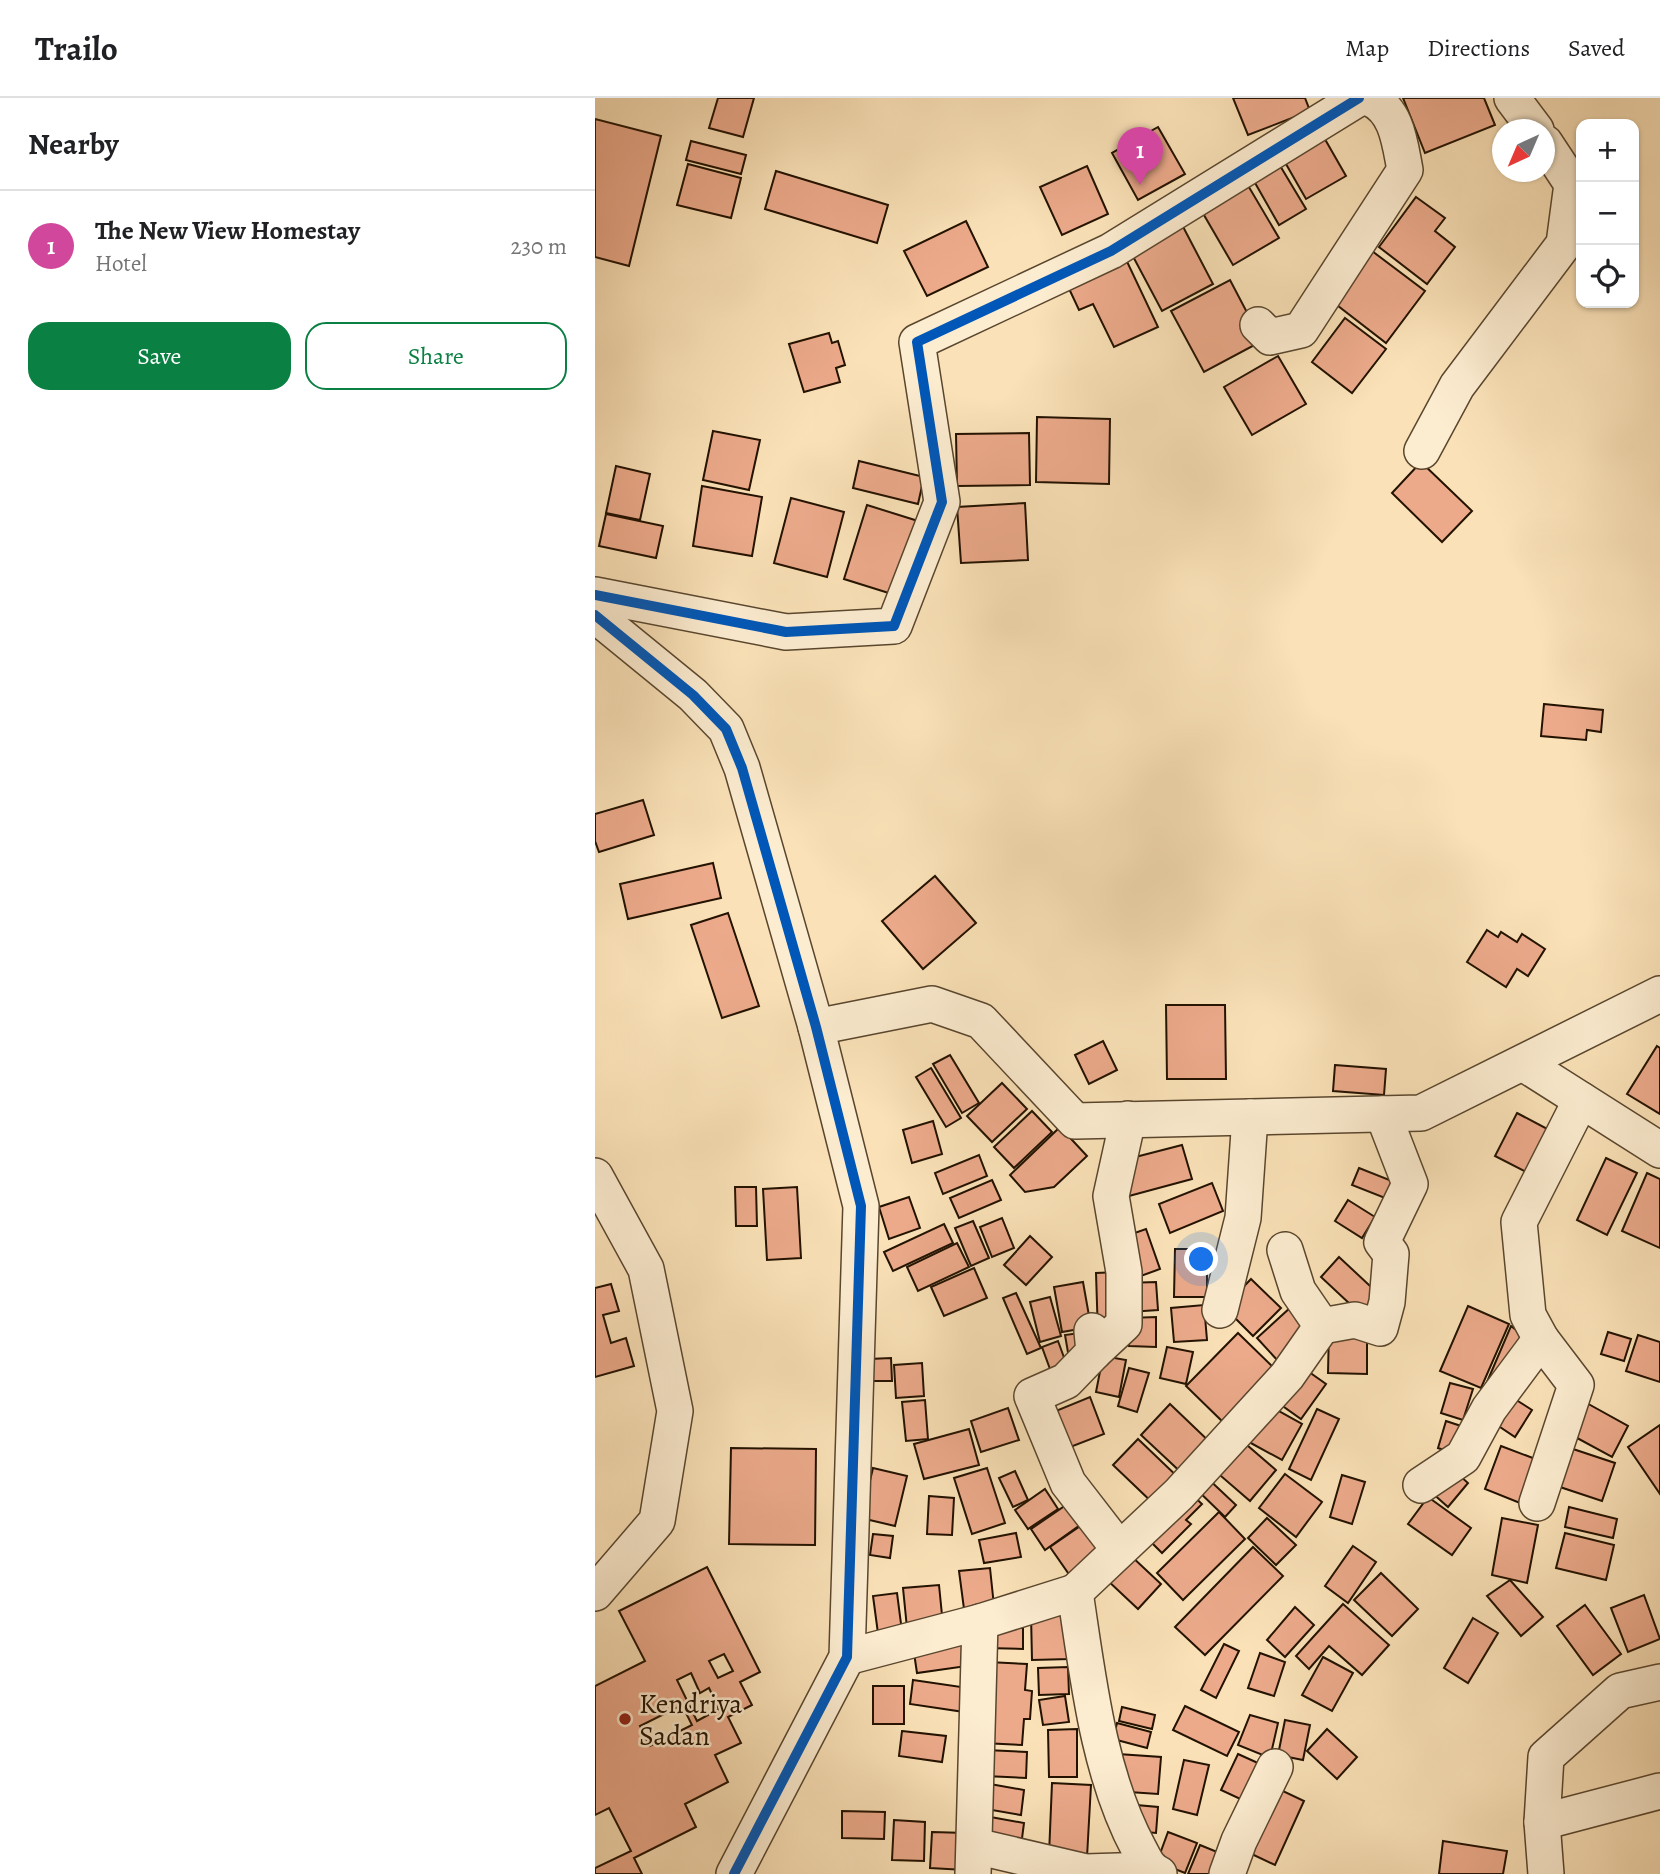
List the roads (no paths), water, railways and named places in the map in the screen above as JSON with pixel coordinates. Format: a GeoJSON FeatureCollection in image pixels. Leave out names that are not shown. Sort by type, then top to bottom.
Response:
{"type":"FeatureCollection","features":[{"type":"Feature","properties":{"kind":"street"},"geometry":{"type":"LineString","coordinates":[[595,595],[786,632],[894,626],[942,502],[917,342],[1111,251],[1359,98]]}},
{"type":"Feature","properties":{"kind":"street"},"geometry":{"type":"LineString","coordinates":[[1258,325],[1270,337],[1301,330],[1405,170],[1396,126],[1379,102],[1369,98]]}},
{"type":"Feature","properties":{"kind":"street"},"geometry":{"type":"LineString","coordinates":[[1512,98],[1528,119]]}},
{"type":"Feature","properties":{"kind":"street"},"geometry":{"type":"LineString","coordinates":[[1422,451],[1457,386],[1564,244],[1573,184],[1555,158]]}},
{"type":"Feature","properties":{"kind":"street"},"geometry":{"type":"LineString","coordinates":[[595,615],[693,695],[726,729],[742,768],[816,1027],[861,1206],[847,1657],[734,1874]]}},
{"type":"Feature","properties":{"kind":"street"},"geometry":{"type":"LineString","coordinates":[[816,1027],[932,1004],[981,1021],[1075,1121],[1383,1114],[1421,1113],[1523,1063],[1654,1005]]}},
{"type":"Feature","properties":{"kind":"street"},"geometry":{"type":"LineString","coordinates":[[1523,1063],[1660,1150]]}},
{"type":"Feature","properties":{"kind":"street"},"geometry":{"type":"LineString","coordinates":[[1537,1503],[1576,1385],[1541,1339],[1528,1315],[1519,1222],[1581,1100]]}},
{"type":"Feature","properties":{"kind":"street"},"geometry":{"type":"LineString","coordinates":[[847,1657],[980,1622],[1075,1592],[1179,1494],[1287,1376],[1322,1326],[1356,1320],[1380,1328],[1387,1302],[1391,1254],[1382,1241],[1410,1184],[1383,1114]]}},
{"type":"Feature","properties":{"kind":"street"},"geometry":{"type":"LineString","coordinates":[[1220,1310],[1243,1219],[1250,1117]]}},
{"type":"Feature","properties":{"kind":"street"},"geometry":{"type":"LineString","coordinates":[[1119,1549],[1068,1483],[1032,1396],[1066,1381],[1093,1341],[1123,1324],[1124,1272],[1111,1196],[1128,1119]]}},
{"type":"Feature","properties":{"kind":"street"},"geometry":{"type":"LineString","coordinates":[[595,1175],[646,1269],[675,1411],[657,1521],[595,1592]]}},
{"type":"Feature","properties":{"kind":"street"},"geometry":{"type":"LineString","coordinates":[[1285,1250],[1298,1292],[1322,1326]]}},
{"type":"Feature","properties":{"kind":"street"},"geometry":{"type":"LineString","coordinates":[[1421,1485],[1463,1457],[1489,1409],[1541,1339]]}},
{"type":"Feature","properties":{"kind":"street"},"geometry":{"type":"LineString","coordinates":[[1075,1592],[1092,1705],[1104,1751],[1125,1823],[1154,1872]]}},
{"type":"Feature","properties":{"kind":"street"},"geometry":{"type":"LineString","coordinates":[[980,1622],[974,1860],[1086,1872],[1154,1872]]}},
{"type":"Feature","properties":{"kind":"street"},"geometry":{"type":"LineString","coordinates":[[1546,1874],[1542,1822],[1546,1757],[1620,1691],[1660,1682]]}},
{"type":"Feature","properties":{"kind":"street"},"geometry":{"type":"LineString","coordinates":[[1227,1874],[1239,1841],[1275,1767]]}},
{"type":"Feature","properties":{"kind":"street"},"geometry":{"type":"LineString","coordinates":[[1542,1822],[1660,1791]]}},
{"type":"Feature","properties":{"kind":"place","name":"The New View Homestay"},"geometry":{"type":"Point","coordinates":[1140,185]}},
{"type":"Feature","properties":{"kind":"place","name":"Kendriya Sadan"},"geometry":{"type":"Point","coordinates":[625,1719]}}]}
